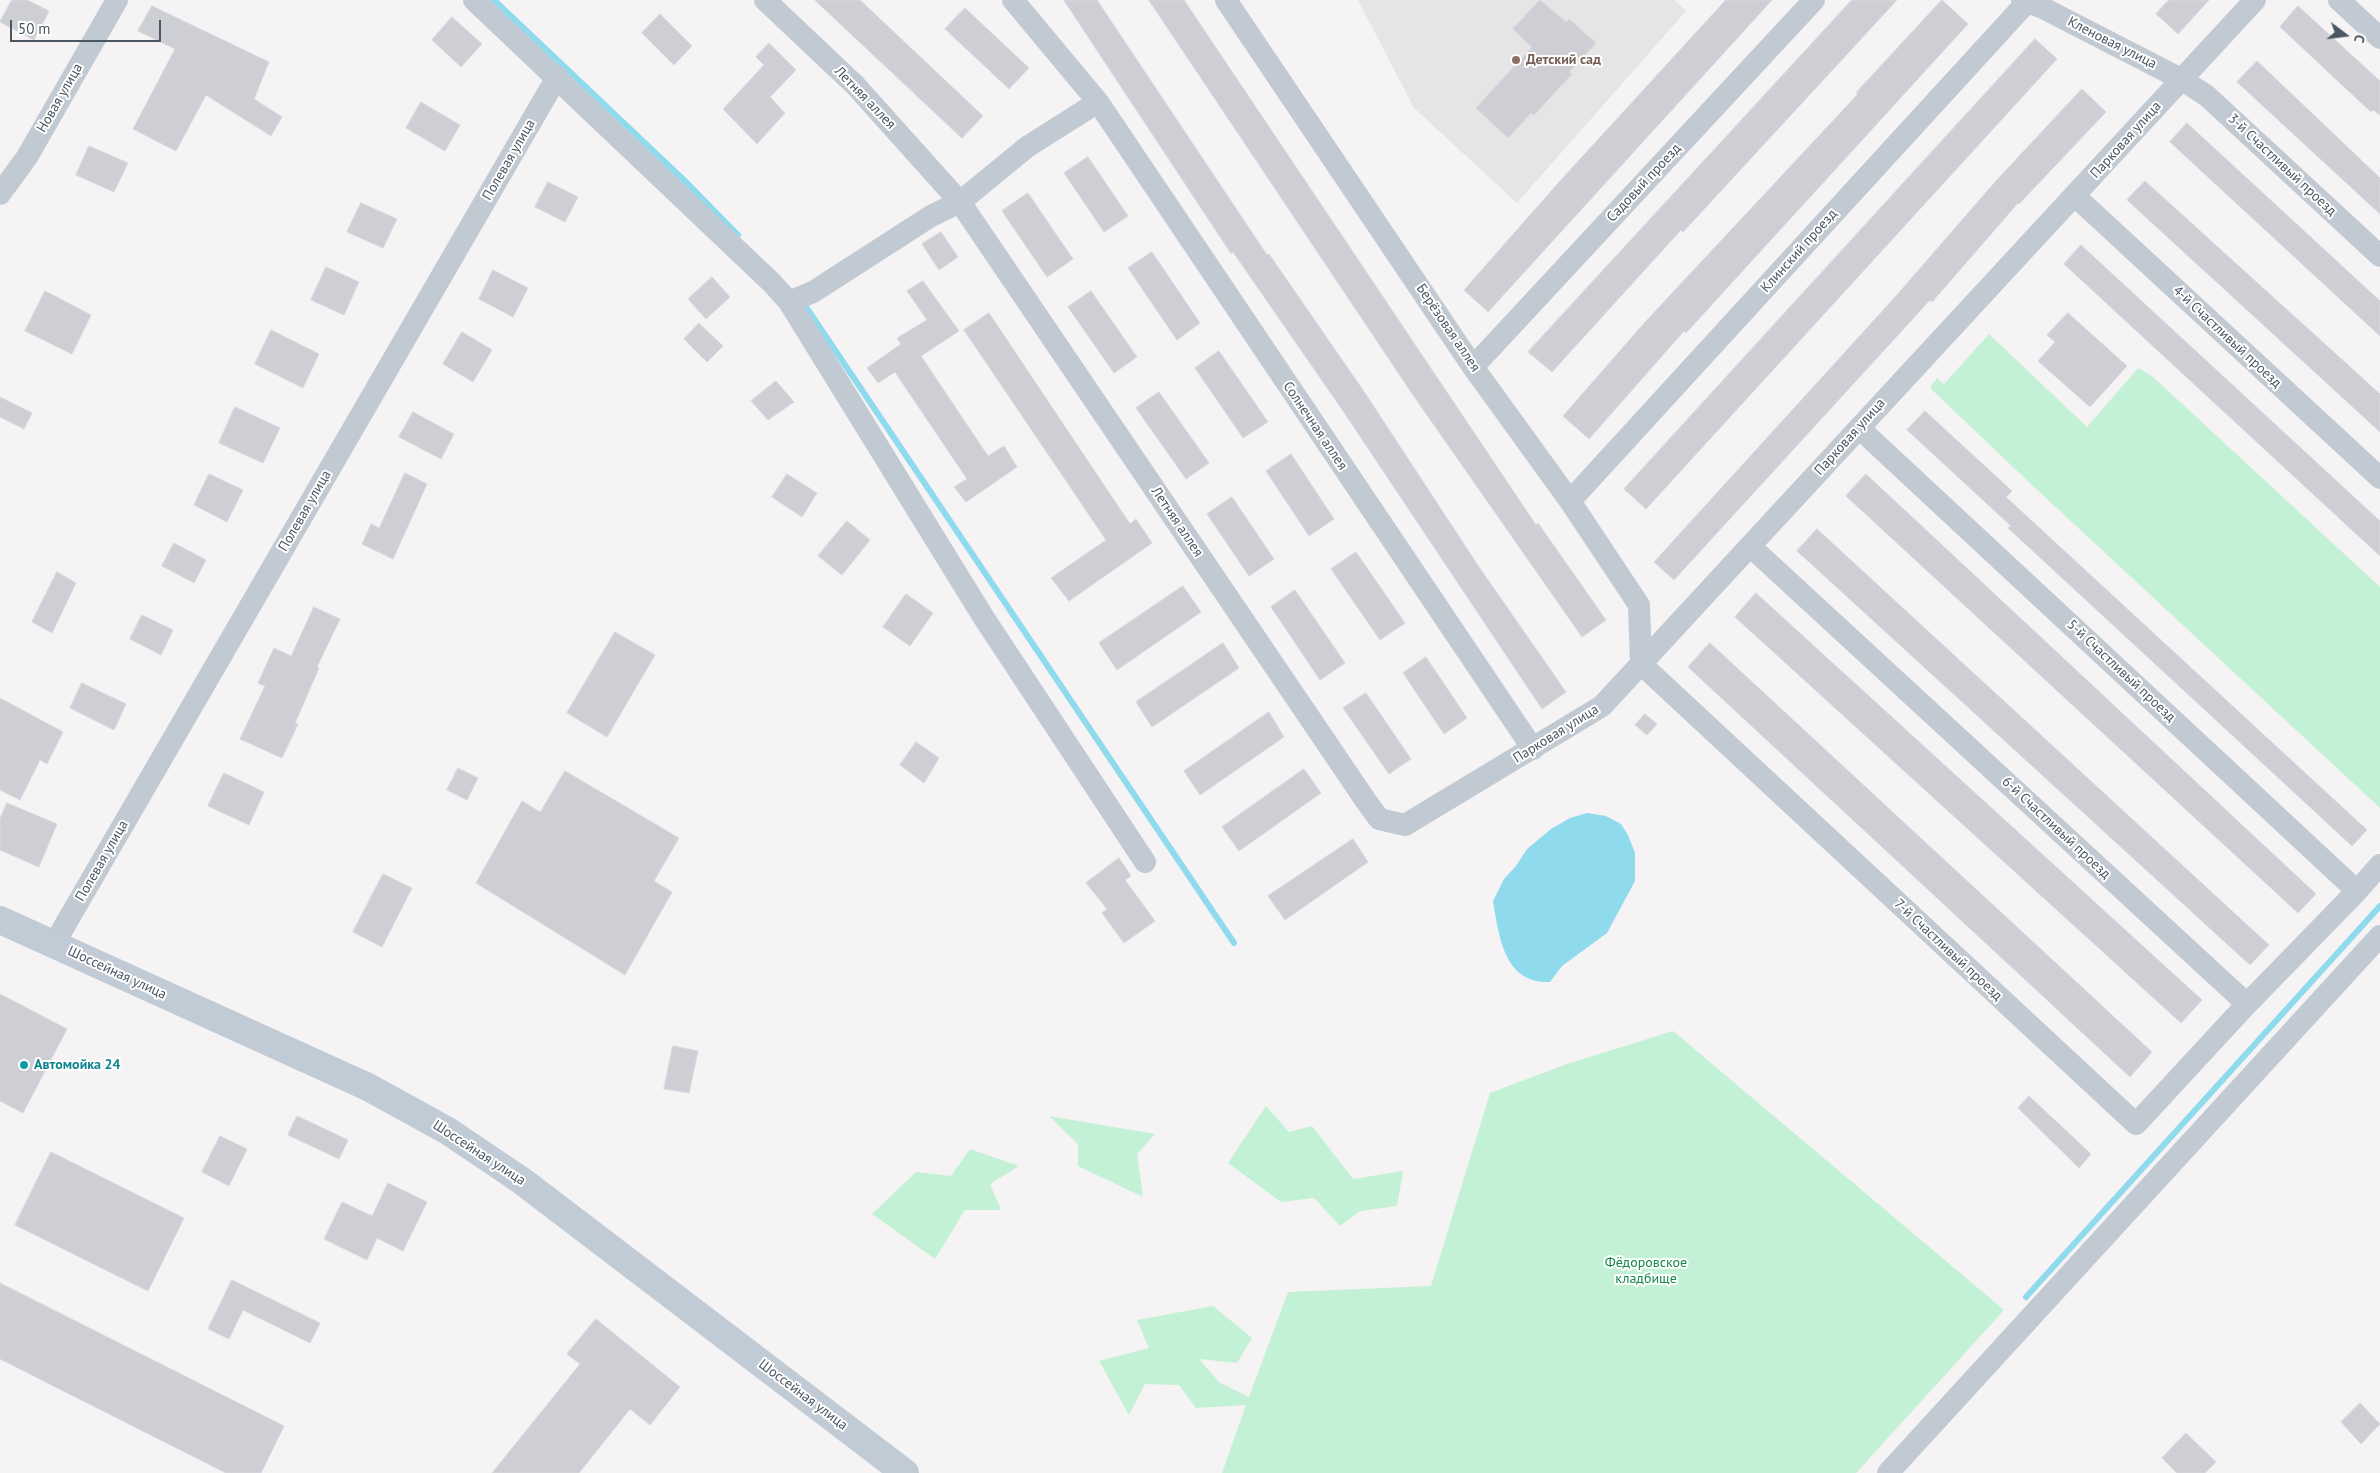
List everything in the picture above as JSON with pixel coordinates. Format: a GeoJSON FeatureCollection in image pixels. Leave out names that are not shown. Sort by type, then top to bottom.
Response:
{"type":"FeatureCollection","features":[{"type":"Feature","properties":{"kind":"main road","name":"Шоссейная улица"},"geometry":{"type":"LineString","coordinates":[[0,920],[368,1087],[448,1131],[522,1181],[905,1473]]}},
{"type":"Feature","properties":{"kind":"street","name":"Новая улица"},"geometry":{"type":"LineString","coordinates":[[0,194],[27,157],[117,0]]}},
{"type":"Feature","properties":{"kind":"street"},"geometry":{"type":"LineString","coordinates":[[474,0],[772,283],[789,302],[984,618],[1145,862]]}},
{"type":"Feature","properties":{"kind":"street","name":"Летняя аллея"},"geometry":{"type":"LineString","coordinates":[[765,0],[855,85],[960,202],[1366,801],[1379,819],[1405,825]]}},
{"type":"Feature","properties":{"kind":"street","name":"Солнечная аллея"},"geometry":{"type":"LineString","coordinates":[[1013,0],[1098,102],[1533,749]]}},
{"type":"Feature","properties":{"kind":"street","name":"Берёзовая аллея"},"geometry":{"type":"LineString","coordinates":[[1226,0],[1474,367],[1570,501],[1639,605],[1641,664]]}},
{"type":"Feature","properties":{"kind":"street","name":"Садовый проезд"},"geometry":{"type":"LineString","coordinates":[[1474,367],[1814,0]]}},
{"type":"Feature","properties":{"kind":"street","name":"Парковая улица"},"geometry":{"type":"LineString","coordinates":[[1405,825],[1602,706],[2255,0]]}},
{"type":"Feature","properties":{"kind":"street"},"geometry":{"type":"LineString","coordinates":[[2339,0],[2380,38]]}},
{"type":"Feature","properties":{"kind":"street","name":"Кленовая улица"},"geometry":{"type":"LineString","coordinates":[[2035,2],[2181,79]]}},
{"type":"Feature","properties":{"kind":"street","name":"Клинский проезд"},"geometry":{"type":"LineString","coordinates":[[1570,501],[2035,2]]}},
{"type":"Feature","properties":{"kind":"street","name":"Полевая улица"},"geometry":{"type":"LineString","coordinates":[[54,944],[557,77]]}},
{"type":"Feature","properties":{"kind":"street","name":"3-й Счастливый проезд"},"geometry":{"type":"LineString","coordinates":[[2181,79],[2207,96],[2380,256]]}},
{"type":"Feature","properties":{"kind":"street"},"geometry":{"type":"LineString","coordinates":[[789,302],[813,292],[923,221],[960,202],[1027,147],[1098,102]]}},
{"type":"Feature","properties":{"kind":"street","name":"4-й Счастливый проезд"},"geometry":{"type":"LineString","coordinates":[[2075,196],[2380,478]]}},
{"type":"Feature","properties":{"kind":"street","name":"5-й Счастливый проезд"},"geometry":{"type":"LineString","coordinates":[[1859,428],[2356,891]]}},
{"type":"Feature","properties":{"kind":"street","name":"6-й Счастливый проезд"},"geometry":{"type":"LineString","coordinates":[[1750,546],[2247,1004]]}},
{"type":"Feature","properties":{"kind":"street","name":"7-й Счастливый проезд"},"geometry":{"type":"LineString","coordinates":[[1641,664],[2136,1124],[2247,1004]]}},
{"type":"Feature","properties":{"kind":"street"},"geometry":{"type":"LineString","coordinates":[[2247,1004],[2380,866]]}},
{"type":"Feature","properties":{"kind":"street"},"geometry":{"type":"LineString","coordinates":[[1888,1473],[2380,936]]}},
{"type":"Feature","properties":{"kind":"shaded area","name":"Детский сад"},"geometry":{"type":"Polygon","coordinates":[[[1358,0],[1674,0],[1686,11],[1517,203],[1414,108],[1358,0]]]}},
{"type":"Feature","properties":{"kind":"green space"},"geometry":{"type":"Polygon","coordinates":[[[1989,334],[2087,427],[2138,368],[2152,376],[2380,587],[2380,808],[1930,388],[1937,378],[1944,384],[1989,334]]]}},
{"type":"Feature","properties":{"kind":"green space","name":"Фёдоровское кладбище"},"geometry":{"type":"Polygon","coordinates":[[[1673,1031],[2004,1310],[1856,1473],[1222,1473],[1246,1405],[1196,1408],[1179,1385],[1145,1384],[1129,1415],[1099,1361],[1149,1348],[1137,1320],[1213,1306],[1252,1338],[1237,1363],[1199,1359],[1219,1382],[1249,1397],[1288,1292],[1431,1286],[1490,1093],[1567,1064],[1673,1031]]]}},
{"type":"Feature","properties":{"kind":"green space"},"geometry":{"type":"Polygon","coordinates":[[[1266,1106],[1289,1132],[1312,1126],[1353,1179],[1403,1171],[1397,1206],[1360,1211],[1340,1226],[1314,1198],[1281,1202],[1228,1163],[1266,1106]]]}},
{"type":"Feature","properties":{"kind":"green space"},"geometry":{"type":"Polygon","coordinates":[[[1049,1116],[1155,1134],[1137,1154],[1143,1197],[1078,1166],[1078,1144],[1049,1116]]]}},
{"type":"Feature","properties":{"kind":"green space"},"geometry":{"type":"Polygon","coordinates":[[[970,1149],[1019,1166],[990,1184],[1001,1210],[965,1210],[935,1259],[872,1214],[916,1172],[951,1176],[970,1149]]]}},
{"type":"Feature","properties":{"kind":"water"},"geometry":{"type":"Polygon","coordinates":[[[1587,813],[1606,816],[1621,824],[1628,835],[1635,853],[1635,881],[1607,933],[1562,966],[1550,982],[1535,981],[1523,975],[1513,966],[1506,955],[1498,929],[1493,901],[1504,879],[1516,866],[1527,849],[1551,829],[1570,818],[1587,813]]]}},
{"type":"Feature","properties":{"kind":"building"},"geometry":{"type":"Polygon","coordinates":[[[12,0],[27,0],[49,11],[34,40],[0,22],[12,0]]]}},
{"type":"Feature","properties":{"kind":"building"},"geometry":{"type":"Polygon","coordinates":[[[815,0],[860,0],[983,116],[962,138],[815,0]]]}},
{"type":"Feature","properties":{"kind":"building"},"geometry":{"type":"Polygon","coordinates":[[[1064,0],[1097,0],[1267,255],[1269,254],[1365,393],[1479,567],[1566,692],[1542,709],[1341,408],[1233,252],[1231,253],[1064,0]]]}},
{"type":"Feature","properties":{"kind":"building"},"geometry":{"type":"Polygon","coordinates":[[[1149,0],[1184,0],[1536,525],[1538,523],[1606,620],[1582,637],[1413,395],[1149,0]]]}},
{"type":"Feature","properties":{"kind":"building"},"geometry":{"type":"Polygon","coordinates":[[[1540,0],[1566,22],[1569,19],[1596,43],[1569,72],[1572,74],[1534,115],[1531,113],[1508,138],[1476,108],[1532,47],[1513,29],[1540,0]]]}},
{"type":"Feature","properties":{"kind":"building"},"geometry":{"type":"Polygon","coordinates":[[[1726,0],[1772,0],[1488,312],[1464,290],[1560,181],[1726,0]]]}},
{"type":"Feature","properties":{"kind":"building"},"geometry":{"type":"Polygon","coordinates":[[[1852,0],[1897,0],[1683,232],[1681,230],[1552,372],[1528,352],[1852,0]]]}},
{"type":"Feature","properties":{"kind":"building"},"geometry":{"type":"Polygon","coordinates":[[[1942,0],[1968,24],[1686,333],[1684,331],[1589,439],[1563,416],[1646,321],[1858,94],[1856,93],[1942,0]]]}},
{"type":"Feature","properties":{"kind":"building"},"geometry":{"type":"Polygon","coordinates":[[[2169,0],[2209,0],[2178,34],[2156,14],[2169,0]]]}},
{"type":"Feature","properties":{"kind":"building"},"geometry":{"type":"Polygon","coordinates":[[[152,6],[269,62],[254,99],[282,117],[271,136],[206,95],[176,151],[133,129],[175,49],[138,31],[152,6]]]}},
{"type":"Feature","properties":{"kind":"building"},"geometry":{"type":"Polygon","coordinates":[[[2298,6],[2380,81],[2380,115],[2373,110],[2371,112],[2280,27],[2298,6]]]}},
{"type":"Feature","properties":{"kind":"building"},"geometry":{"type":"Polygon","coordinates":[[[965,8],[1029,68],[1009,89],[945,29],[965,8]]]}},
{"type":"Feature","properties":{"kind":"building"},"geometry":{"type":"Polygon","coordinates":[[[660,14],[692,46],[674,65],[642,33],[660,14]]]}},
{"type":"Feature","properties":{"kind":"building"},"geometry":{"type":"Polygon","coordinates":[[[452,17],[482,44],[461,67],[432,40],[452,17]]]}},
{"type":"Feature","properties":{"kind":"building"},"geometry":{"type":"Polygon","coordinates":[[[2035,39],[2057,59],[1646,509],[1624,489],[2035,39]]]}},
{"type":"Feature","properties":{"kind":"building"},"geometry":{"type":"Polygon","coordinates":[[[769,43],[796,70],[770,97],[785,113],[757,144],[723,109],[764,65],[756,57],[769,43]]]}},
{"type":"Feature","properties":{"kind":"building"},"geometry":{"type":"Polygon","coordinates":[[[2257,61],[2380,178],[2380,214],[2237,82],[2257,61]]]}},
{"type":"Feature","properties":{"kind":"building"},"geometry":{"type":"Polygon","coordinates":[[[2082,89],[2106,112],[2018,203],[1932,302],[1930,300],[1674,580],[1654,562],[1896,296],[1995,182],[2082,89]]]}},
{"type":"Feature","properties":{"kind":"building"},"geometry":{"type":"Polygon","coordinates":[[[421,102],[460,125],[445,151],[406,128],[421,102]]]}},
{"type":"Feature","properties":{"kind":"building"},"geometry":{"type":"Polygon","coordinates":[[[2187,123],[2380,301],[2380,336],[2170,142],[2187,123]]]}},
{"type":"Feature","properties":{"kind":"building"},"geometry":{"type":"Polygon","coordinates":[[[89,146],[128,163],[114,192],[76,175],[89,146]]]}},
{"type":"Feature","properties":{"kind":"building"},"geometry":{"type":"Polygon","coordinates":[[[1088,157],[1128,216],[1104,232],[1064,173],[1088,157]]]}},
{"type":"Feature","properties":{"kind":"building"},"geometry":{"type":"Polygon","coordinates":[[[2145,181],[2380,394],[2380,432],[2127,200],[2145,181]]]}},
{"type":"Feature","properties":{"kind":"building"},"geometry":{"type":"Polygon","coordinates":[[[548,182],[578,197],[565,222],[535,207],[548,182]]]}},
{"type":"Feature","properties":{"kind":"building"},"geometry":{"type":"Polygon","coordinates":[[[1028,193],[1073,259],[1047,277],[1002,211],[1028,193]]]}},
{"type":"Feature","properties":{"kind":"building"},"geometry":{"type":"Polygon","coordinates":[[[361,203],[397,219],[383,248],[347,232],[361,203]]]}},
{"type":"Feature","properties":{"kind":"building"},"geometry":{"type":"Polygon","coordinates":[[[941,232],[958,257],[939,270],[922,244],[941,232]]]}},
{"type":"Feature","properties":{"kind":"building"},"geometry":{"type":"Polygon","coordinates":[[[2081,245],[2380,521],[2380,556],[2064,264],[2081,245]]]}},
{"type":"Feature","properties":{"kind":"building"},"geometry":{"type":"Polygon","coordinates":[[[1152,252],[1200,323],[1177,340],[1128,268],[1152,252]]]}},
{"type":"Feature","properties":{"kind":"building"},"geometry":{"type":"Polygon","coordinates":[[[326,267],[359,282],[344,315],[311,300],[326,267]]]}},
{"type":"Feature","properties":{"kind":"building"},"geometry":{"type":"Polygon","coordinates":[[[493,270],[528,288],[513,317],[479,299],[493,270]]]}},
{"type":"Feature","properties":{"kind":"building"},"geometry":{"type":"Polygon","coordinates":[[[712,277],[730,297],[706,319],[688,299],[712,277]]]}},
{"type":"Feature","properties":{"kind":"building"},"geometry":{"type":"Polygon","coordinates":[[[923,281],[959,331],[921,356],[988,456],[1004,446],[1017,467],[966,502],[954,487],[967,479],[895,372],[878,383],[867,368],[901,344],[897,338],[927,320],[907,291],[923,281]]]}},
{"type":"Feature","properties":{"kind":"building"},"geometry":{"type":"Polygon","coordinates":[[[45,291],[91,315],[72,354],[25,331],[45,291]]]}},
{"type":"Feature","properties":{"kind":"building"},"geometry":{"type":"Polygon","coordinates":[[[1091,291],[1137,357],[1114,373],[1068,307],[1091,291]]]}},
{"type":"Feature","properties":{"kind":"building"},"geometry":{"type":"Polygon","coordinates":[[[989,313],[1130,524],[1136,519],[1152,543],[1069,601],[1051,578],[1106,540],[964,330],[989,313]]]}},
{"type":"Feature","properties":{"kind":"building"},"geometry":{"type":"Polygon","coordinates":[[[2068,313],[2127,366],[2090,407],[2038,361],[2055,342],[2047,335],[2068,313]]]}},
{"type":"Feature","properties":{"kind":"building"},"geometry":{"type":"Polygon","coordinates":[[[699,323],[723,346],[707,362],[684,339],[699,323]]]}},
{"type":"Feature","properties":{"kind":"building"},"geometry":{"type":"Polygon","coordinates":[[[271,330],[319,354],[303,388],[255,364],[271,330]]]}},
{"type":"Feature","properties":{"kind":"building"},"geometry":{"type":"Polygon","coordinates":[[[462,332],[492,350],[473,382],[443,364],[462,332]]]}},
{"type":"Feature","properties":{"kind":"building"},"geometry":{"type":"Polygon","coordinates":[[[1219,351],[1268,422],[1243,438],[1195,368],[1219,351]]]}},
{"type":"Feature","properties":{"kind":"building"},"geometry":{"type":"Polygon","coordinates":[[[776,381],[794,402],[768,420],[751,401],[776,381]]]}},
{"type":"Feature","properties":{"kind":"building"},"geometry":{"type":"Polygon","coordinates":[[[1159,392],[1209,463],[1186,479],[1136,408],[1159,392]]]}},
{"type":"Feature","properties":{"kind":"building"},"geometry":{"type":"Polygon","coordinates":[[[0,397],[32,413],[24,429],[0,417],[0,397]]]}},
{"type":"Feature","properties":{"kind":"building"},"geometry":{"type":"Polygon","coordinates":[[[235,407],[280,428],[263,463],[219,443],[235,407]]]}},
{"type":"Feature","properties":{"kind":"building"},"geometry":{"type":"Polygon","coordinates":[[[1925,411],[2012,491],[2006,497],[2367,830],[2352,846],[2008,528],[2011,526],[1907,430],[1925,411]]]}},
{"type":"Feature","properties":{"kind":"building"},"geometry":{"type":"Polygon","coordinates":[[[413,412],[454,434],[441,459],[399,437],[413,412]]]}},
{"type":"Feature","properties":{"kind":"building"},"geometry":{"type":"Polygon","coordinates":[[[1291,454],[1334,519],[1309,536],[1266,471],[1291,454]]]}},
{"type":"Feature","properties":{"kind":"building"},"geometry":{"type":"Polygon","coordinates":[[[405,473],[427,484],[393,559],[362,544],[371,524],[379,528],[405,473]]]}},
{"type":"Feature","properties":{"kind":"building"},"geometry":{"type":"Polygon","coordinates":[[[209,474],[243,490],[227,522],[194,505],[209,474]]]}},
{"type":"Feature","properties":{"kind":"building"},"geometry":{"type":"Polygon","coordinates":[[[787,474],[817,493],[802,517],[772,497],[787,474]]]}},
{"type":"Feature","properties":{"kind":"building"},"geometry":{"type":"Polygon","coordinates":[[[1866,474],[2316,894],[2298,913],[1846,496],[1866,474]]]}},
{"type":"Feature","properties":{"kind":"building"},"geometry":{"type":"Polygon","coordinates":[[[1232,497],[1274,559],[1249,576],[1207,514],[1232,497]]]}},
{"type":"Feature","properties":{"kind":"building"},"geometry":{"type":"Polygon","coordinates":[[[847,521],[870,540],[842,575],[818,556],[847,521]]]}},
{"type":"Feature","properties":{"kind":"building"},"geometry":{"type":"Polygon","coordinates":[[[1817,529],[2269,945],[2250,965],[1797,551],[1817,529]]]}},
{"type":"Feature","properties":{"kind":"building"},"geometry":{"type":"Polygon","coordinates":[[[174,543],[206,560],[194,583],[162,566],[174,543]]]}},
{"type":"Feature","properties":{"kind":"building"},"geometry":{"type":"Polygon","coordinates":[[[1356,552],[1405,623],[1380,640],[1331,569],[1356,552]]]}},
{"type":"Feature","properties":{"kind":"building"},"geometry":{"type":"Polygon","coordinates":[[[57,572],[76,583],[52,633],[32,622],[57,572]]]}},
{"type":"Feature","properties":{"kind":"building"},"geometry":{"type":"Polygon","coordinates":[[[1183,586],[1201,612],[1117,670],[1099,643],[1183,586]]]}},
{"type":"Feature","properties":{"kind":"building"},"geometry":{"type":"Polygon","coordinates":[[[1295,590],[1345,663],[1320,680],[1271,607],[1295,590]]]}},
{"type":"Feature","properties":{"kind":"building"},"geometry":{"type":"Polygon","coordinates":[[[1756,593],[2202,1000],[2181,1023],[1735,617],[1756,593]]]}},
{"type":"Feature","properties":{"kind":"building"},"geometry":{"type":"Polygon","coordinates":[[[906,594],[933,613],[910,646],[883,627],[906,594]]]}},
{"type":"Feature","properties":{"kind":"building"},"geometry":{"type":"Polygon","coordinates":[[[314,607],[340,619],[317,667],[319,668],[295,723],[298,724],[282,758],[240,739],[265,686],[258,683],[274,648],[291,656],[314,607]]]}},
{"type":"Feature","properties":{"kind":"building"},"geometry":{"type":"Polygon","coordinates":[[[142,615],[173,630],[161,655],[130,639],[142,615]]]}},
{"type":"Feature","properties":{"kind":"building"},"geometry":{"type":"Polygon","coordinates":[[[615,632],[655,655],[607,737],[567,713],[615,632]]]}},
{"type":"Feature","properties":{"kind":"building"},"geometry":{"type":"Polygon","coordinates":[[[1223,643],[1239,668],[1152,727],[1136,702],[1223,643]]]}},
{"type":"Feature","properties":{"kind":"building"},"geometry":{"type":"Polygon","coordinates":[[[1710,643],[2152,1052],[2130,1077],[1688,667],[1710,643]]]}},
{"type":"Feature","properties":{"kind":"building"},"geometry":{"type":"Polygon","coordinates":[[[1426,657],[1467,718],[1444,734],[1403,673],[1426,657]]]}},
{"type":"Feature","properties":{"kind":"building"},"geometry":{"type":"Polygon","coordinates":[[[82,683],[126,704],[114,730],[70,708],[82,683]]]}},
{"type":"Feature","properties":{"kind":"building"},"geometry":{"type":"Polygon","coordinates":[[[1366,693],[1411,759],[1389,774],[1343,708],[1366,693]]]}},
{"type":"Feature","properties":{"kind":"building"},"geometry":{"type":"Polygon","coordinates":[[[0,698],[63,732],[47,764],[40,760],[20,800],[0,790],[0,698]]]}},
{"type":"Feature","properties":{"kind":"building"},"geometry":{"type":"Polygon","coordinates":[[[1269,712],[1284,737],[1200,795],[1184,771],[1269,712]]]}},
{"type":"Feature","properties":{"kind":"building"},"geometry":{"type":"Polygon","coordinates":[[[1645,714],[1657,724],[1647,735],[1635,725],[1645,714]]]}},
{"type":"Feature","properties":{"kind":"building"},"geometry":{"type":"Polygon","coordinates":[[[916,742],[939,758],[924,783],[900,765],[916,742]]]}},
{"type":"Feature","properties":{"kind":"building"},"geometry":{"type":"Polygon","coordinates":[[[458,768],[478,778],[467,800],[447,790],[458,768]]]}},
{"type":"Feature","properties":{"kind":"building"},"geometry":{"type":"Polygon","coordinates":[[[1304,769],[1321,793],[1239,851],[1222,827],[1304,769]]]}},
{"type":"Feature","properties":{"kind":"building"},"geometry":{"type":"Polygon","coordinates":[[[565,771],[679,838],[654,881],[672,892],[625,975],[476,883],[522,801],[540,812],[565,771]]]}},
{"type":"Feature","properties":{"kind":"building"},"geometry":{"type":"Polygon","coordinates":[[[224,773],[264,792],[249,825],[208,806],[224,773]]]}},
{"type":"Feature","properties":{"kind":"building"},"geometry":{"type":"Polygon","coordinates":[[[7,803],[57,824],[39,867],[0,850],[0,819],[7,803]]]}},
{"type":"Feature","properties":{"kind":"building"},"geometry":{"type":"Polygon","coordinates":[[[1353,839],[1368,862],[1285,920],[1268,896],[1353,839]]]}},
{"type":"Feature","properties":{"kind":"building"},"geometry":{"type":"Polygon","coordinates":[[[1119,858],[1131,876],[1125,880],[1155,921],[1124,943],[1102,913],[1107,909],[1086,883],[1119,858]]]}},
{"type":"Feature","properties":{"kind":"building"},"geometry":{"type":"Polygon","coordinates":[[[383,874],[412,888],[382,947],[353,932],[383,874]]]}},
{"type":"Feature","properties":{"kind":"building","name":"Автомойка 24"},"geometry":{"type":"Polygon","coordinates":[[[0,994],[67,1029],[23,1113],[0,1101],[0,994]]]}},
{"type":"Feature","properties":{"kind":"building"},"geometry":{"type":"Polygon","coordinates":[[[673,1046],[698,1051],[689,1093],[664,1089],[673,1046]]]}},
{"type":"Feature","properties":{"kind":"building"},"geometry":{"type":"Polygon","coordinates":[[[2029,1096],[2091,1154],[2079,1168],[2018,1108],[2029,1096]]]}},
{"type":"Feature","properties":{"kind":"building"},"geometry":{"type":"Polygon","coordinates":[[[297,1116],[348,1140],[339,1159],[288,1135],[297,1116]]]}},
{"type":"Feature","properties":{"kind":"building"},"geometry":{"type":"Polygon","coordinates":[[[220,1136],[247,1149],[229,1186],[202,1172],[220,1136]]]}},
{"type":"Feature","properties":{"kind":"building"},"geometry":{"type":"Polygon","coordinates":[[[51,1152],[184,1218],[148,1291],[15,1225],[51,1152]]]}},
{"type":"Feature","properties":{"kind":"building"},"geometry":{"type":"Polygon","coordinates":[[[388,1183],[427,1202],[403,1251],[377,1238],[367,1260],[324,1239],[342,1202],[372,1216],[388,1183]]]}},
{"type":"Feature","properties":{"kind":"building"},"geometry":{"type":"Polygon","coordinates":[[[232,1280],[320,1323],[310,1343],[243,1310],[229,1339],[208,1329],[232,1280]]]}},
{"type":"Feature","properties":{"kind":"building"},"geometry":{"type":"Polygon","coordinates":[[[0,1283],[284,1426],[261,1473],[226,1473],[0,1359],[0,1283]]]}},
{"type":"Feature","properties":{"kind":"building"},"geometry":{"type":"Polygon","coordinates":[[[596,1319],[680,1387],[650,1425],[630,1409],[579,1473],[492,1473],[580,1364],[567,1354],[596,1319]]]}},
{"type":"Feature","properties":{"kind":"building"},"geometry":{"type":"Polygon","coordinates":[[[2360,1403],[2380,1424],[2361,1444],[2341,1422],[2360,1403]]]}},
{"type":"Feature","properties":{"kind":"building"},"geometry":{"type":"Polygon","coordinates":[[[2186,1433],[2216,1462],[2205,1473],[2177,1473],[2162,1458],[2186,1433]]]}},
{"type":"Feature","properties":{"kind":"waterway"},"geometry":{"type":"LineString","coordinates":[[494,0],[687,183],[738,235]]}},
{"type":"Feature","properties":{"kind":"waterway"},"geometry":{"type":"LineString","coordinates":[[802,301],[1234,943]]}},
{"type":"Feature","properties":{"kind":"waterway"},"geometry":{"type":"LineString","coordinates":[[2026,1297],[2380,906]]}},
{"type":"Feature","properties":{"kind":"place","name":"Детский сад"},"geometry":{"type":"Point","coordinates":[1516,60]}},
{"type":"Feature","properties":{"kind":"place","name":"Автомойка 24"},"geometry":{"type":"Point","coordinates":[24,1065]}}]}
